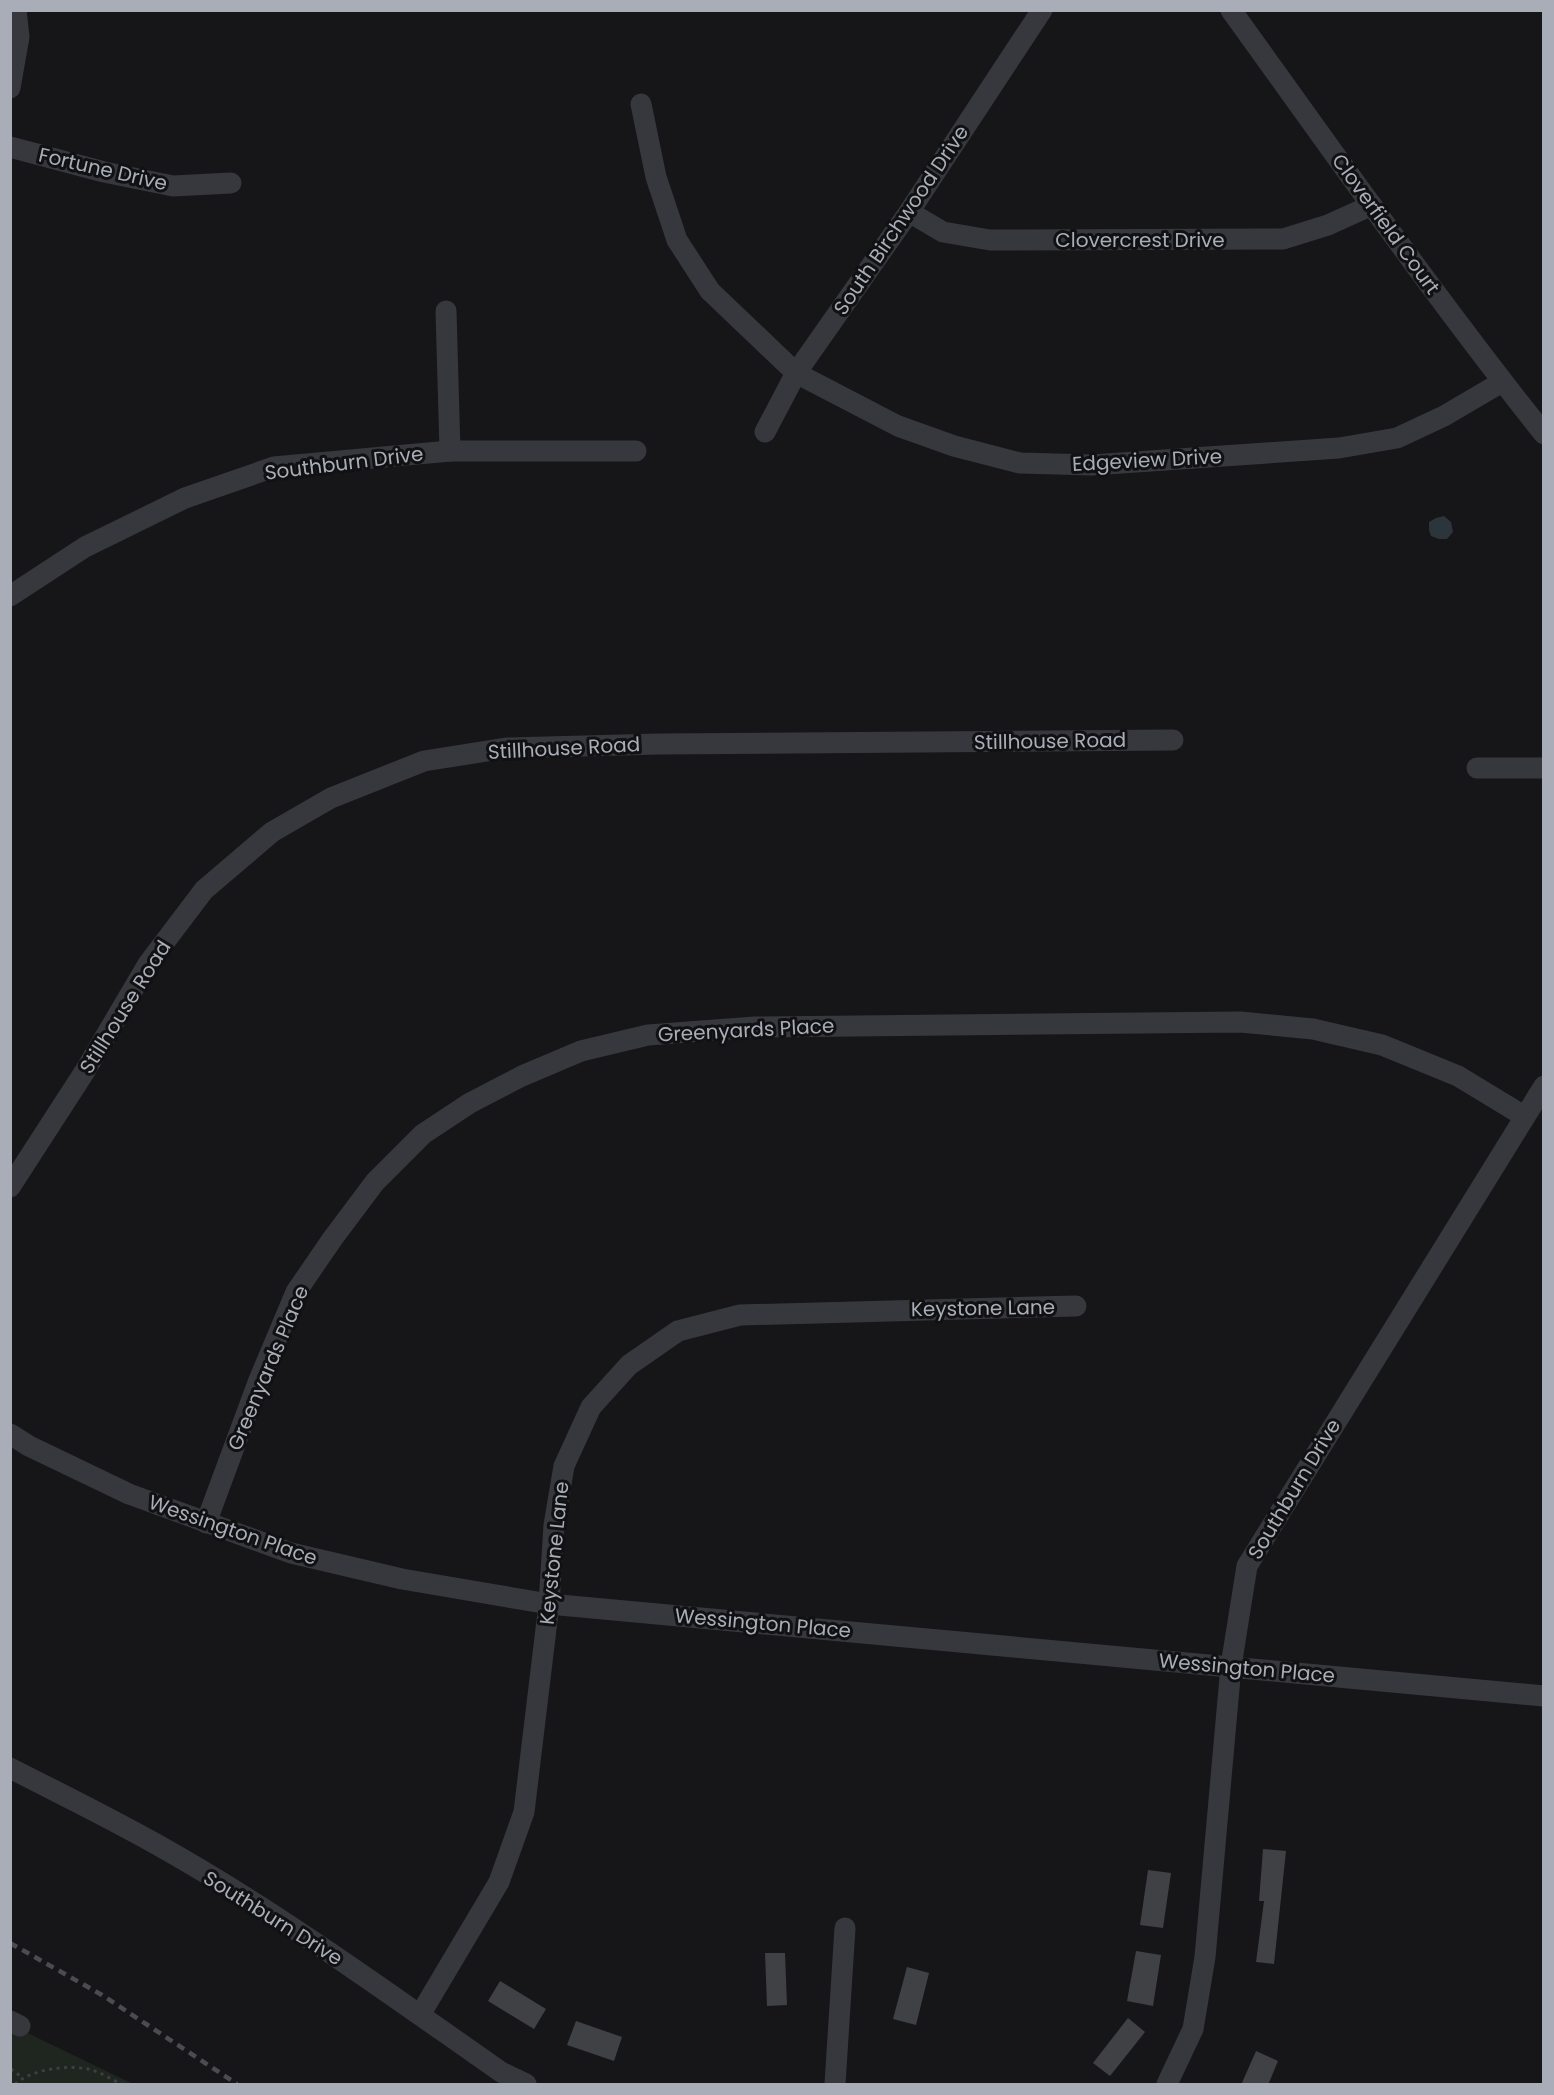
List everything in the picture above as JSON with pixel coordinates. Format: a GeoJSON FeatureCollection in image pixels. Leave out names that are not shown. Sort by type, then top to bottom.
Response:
{"type":"FeatureCollection","features":[{"type":"Feature","properties":{"kind":"street"},"geometry":{"type":"LineString","coordinates":[[10,88],[19,37],[16,10]]}},
{"type":"Feature","properties":{"kind":"street","name":"South Birchwood Drive"},"geometry":{"type":"LineString","coordinates":[[765,432],[796,373],[909,212],[1042,10]]}},
{"type":"Feature","properties":{"kind":"street","name":"Cloverfield Court"},"geometry":{"type":"LineString","coordinates":[[1231,10],[1502,382],[1544,434]]}},
{"type":"Feature","properties":{"kind":"street","name":"Edgeview Drive"},"geometry":{"type":"LineString","coordinates":[[641,104],[656,177],[677,240],[710,291],[796,373],[898,426],[954,446],[1020,463],[1092,465],[1339,448],[1397,438],[1443,416],[1502,382]]}},
{"type":"Feature","properties":{"kind":"street","name":"Fortune Drive"},"geometry":{"type":"LineString","coordinates":[[10,147],[104,172],[173,186],[231,183]]}},
{"type":"Feature","properties":{"kind":"street","name":"Clovercrest Drive"},"geometry":{"type":"LineString","coordinates":[[909,212],[943,232],[990,240],[1283,239],[1328,225],[1372,205]]}},
{"type":"Feature","properties":{"kind":"street"},"geometry":{"type":"LineString","coordinates":[[446,312],[450,451]]}},
{"type":"Feature","properties":{"kind":"street","name":"Southburn Drive"},"geometry":{"type":"LineString","coordinates":[[10,596],[85,547],[184,498],[274,467],[450,451],[636,452]]}},
{"type":"Feature","properties":{"kind":"street","name":"Stillhouse Road"},"geometry":{"type":"LineString","coordinates":[[10,1187],[85,1071],[148,964],[204,890],[272,832],[331,798],[424,761],[506,748],[659,744],[1173,740]]}},
{"type":"Feature","properties":{"kind":"street"},"geometry":{"type":"LineString","coordinates":[[1477,768],[1544,768]]}},
{"type":"Feature","properties":{"kind":"street","name":"Greenyards Place"},"geometry":{"type":"LineString","coordinates":[[206,1523],[259,1380],[296,1292],[375,1182],[423,1134],[470,1103],[522,1076],[581,1051],[648,1035],[755,1027],[1240,1022],[1313,1029],[1382,1045],[1458,1076],[1524,1116]]}},
{"type":"Feature","properties":{"kind":"street","name":"Southburn Drive"},"geometry":{"type":"LineString","coordinates":[[1167,2085],[1193,2029],[1205,1957],[1231,1666],[1247,1566],[1544,1086]]}},
{"type":"Feature","properties":{"kind":"street","name":"Keystone Lane"},"geometry":{"type":"LineString","coordinates":[[420,2014],[499,1882],[524,1812],[549,1604],[554,1524],[564,1466],[591,1407],[629,1365],[678,1331],[740,1315],[806,1311],[1076,1306]]}},
{"type":"Feature","properties":{"kind":"street","name":"Wessington Place"},"geometry":{"type":"LineString","coordinates":[[10,1434],[29,1446],[129,1494],[206,1523],[291,1553],[402,1579],[549,1604],[1544,1696]]}},
{"type":"Feature","properties":{"kind":"street","name":"Southburn Drive"},"geometry":{"type":"LineString","coordinates":[[10,1768],[156,1844],[268,1912],[420,2014],[501,2072],[526,2085]]}},
{"type":"Feature","properties":{"kind":"street"},"geometry":{"type":"LineString","coordinates":[[835,2085],[846,1928]]}},
{"type":"Feature","properties":{"kind":"path"},"geometry":{"type":"LineString","coordinates":[[11,2069],[23,2078]]}},
{"type":"Feature","properties":{"kind":"path"},"geometry":{"type":"LineString","coordinates":[[15,2085],[23,2078],[55,2070],[83,2069],[96,2072],[122,2085]]}},
{"type":"Feature","properties":{"kind":"shaded area"},"geometry":{"type":"Polygon","coordinates":[[[1444,516],[1451,522],[1453,532],[1447,539],[1431,536],[1429,522],[1444,516]]]}},
{"type":"Feature","properties":{"kind":"shaded area"},"geometry":{"type":"Polygon","coordinates":[[[11,2025],[133,2084],[11,2084],[11,2025]]]}},
{"type":"Feature","properties":{"kind":"building"},"geometry":{"type":"Polygon","coordinates":[[[1263,1849],[1286,1851],[1274,1964],[1256,1962],[1264,1901],[1259,1901],[1263,1849]]]}},
{"type":"Feature","properties":{"kind":"building"},"geometry":{"type":"Polygon","coordinates":[[[1148,1870],[1171,1873],[1163,1928],[1140,1925],[1148,1870]]]}},
{"type":"Feature","properties":{"kind":"building"},"geometry":{"type":"Polygon","coordinates":[[[1136,1951],[1161,1955],[1153,2006],[1127,2001],[1136,1951]]]}},
{"type":"Feature","properties":{"kind":"building"},"geometry":{"type":"Polygon","coordinates":[[[765,1953],[785,1953],[787,2005],[767,2006],[765,1953]]]}},
{"type":"Feature","properties":{"kind":"building"},"geometry":{"type":"Polygon","coordinates":[[[907,1967],[929,1973],[916,2025],[893,2019],[907,1967]]]}},
{"type":"Feature","properties":{"kind":"building"},"geometry":{"type":"Polygon","coordinates":[[[500,1981],[546,2009],[534,2029],[488,2001],[500,1981]]]}},
{"type":"Feature","properties":{"kind":"building"},"geometry":{"type":"Polygon","coordinates":[[[1128,2018],[1145,2032],[1110,2076],[1093,2063],[1128,2018]]]}},
{"type":"Feature","properties":{"kind":"building"},"geometry":{"type":"Polygon","coordinates":[[[576,2021],[622,2037],[614,2061],[567,2045],[576,2021]]]}},
{"type":"Feature","properties":{"kind":"building"},"geometry":{"type":"Polygon","coordinates":[[[1256,2051],[1278,2061],[1268,2085],[1241,2085],[1256,2051]]]}},
{"type":"Feature","properties":{"kind":"railway"},"geometry":{"type":"LineString","coordinates":[[10,1943],[102,1995],[237,2084]]}}]}
